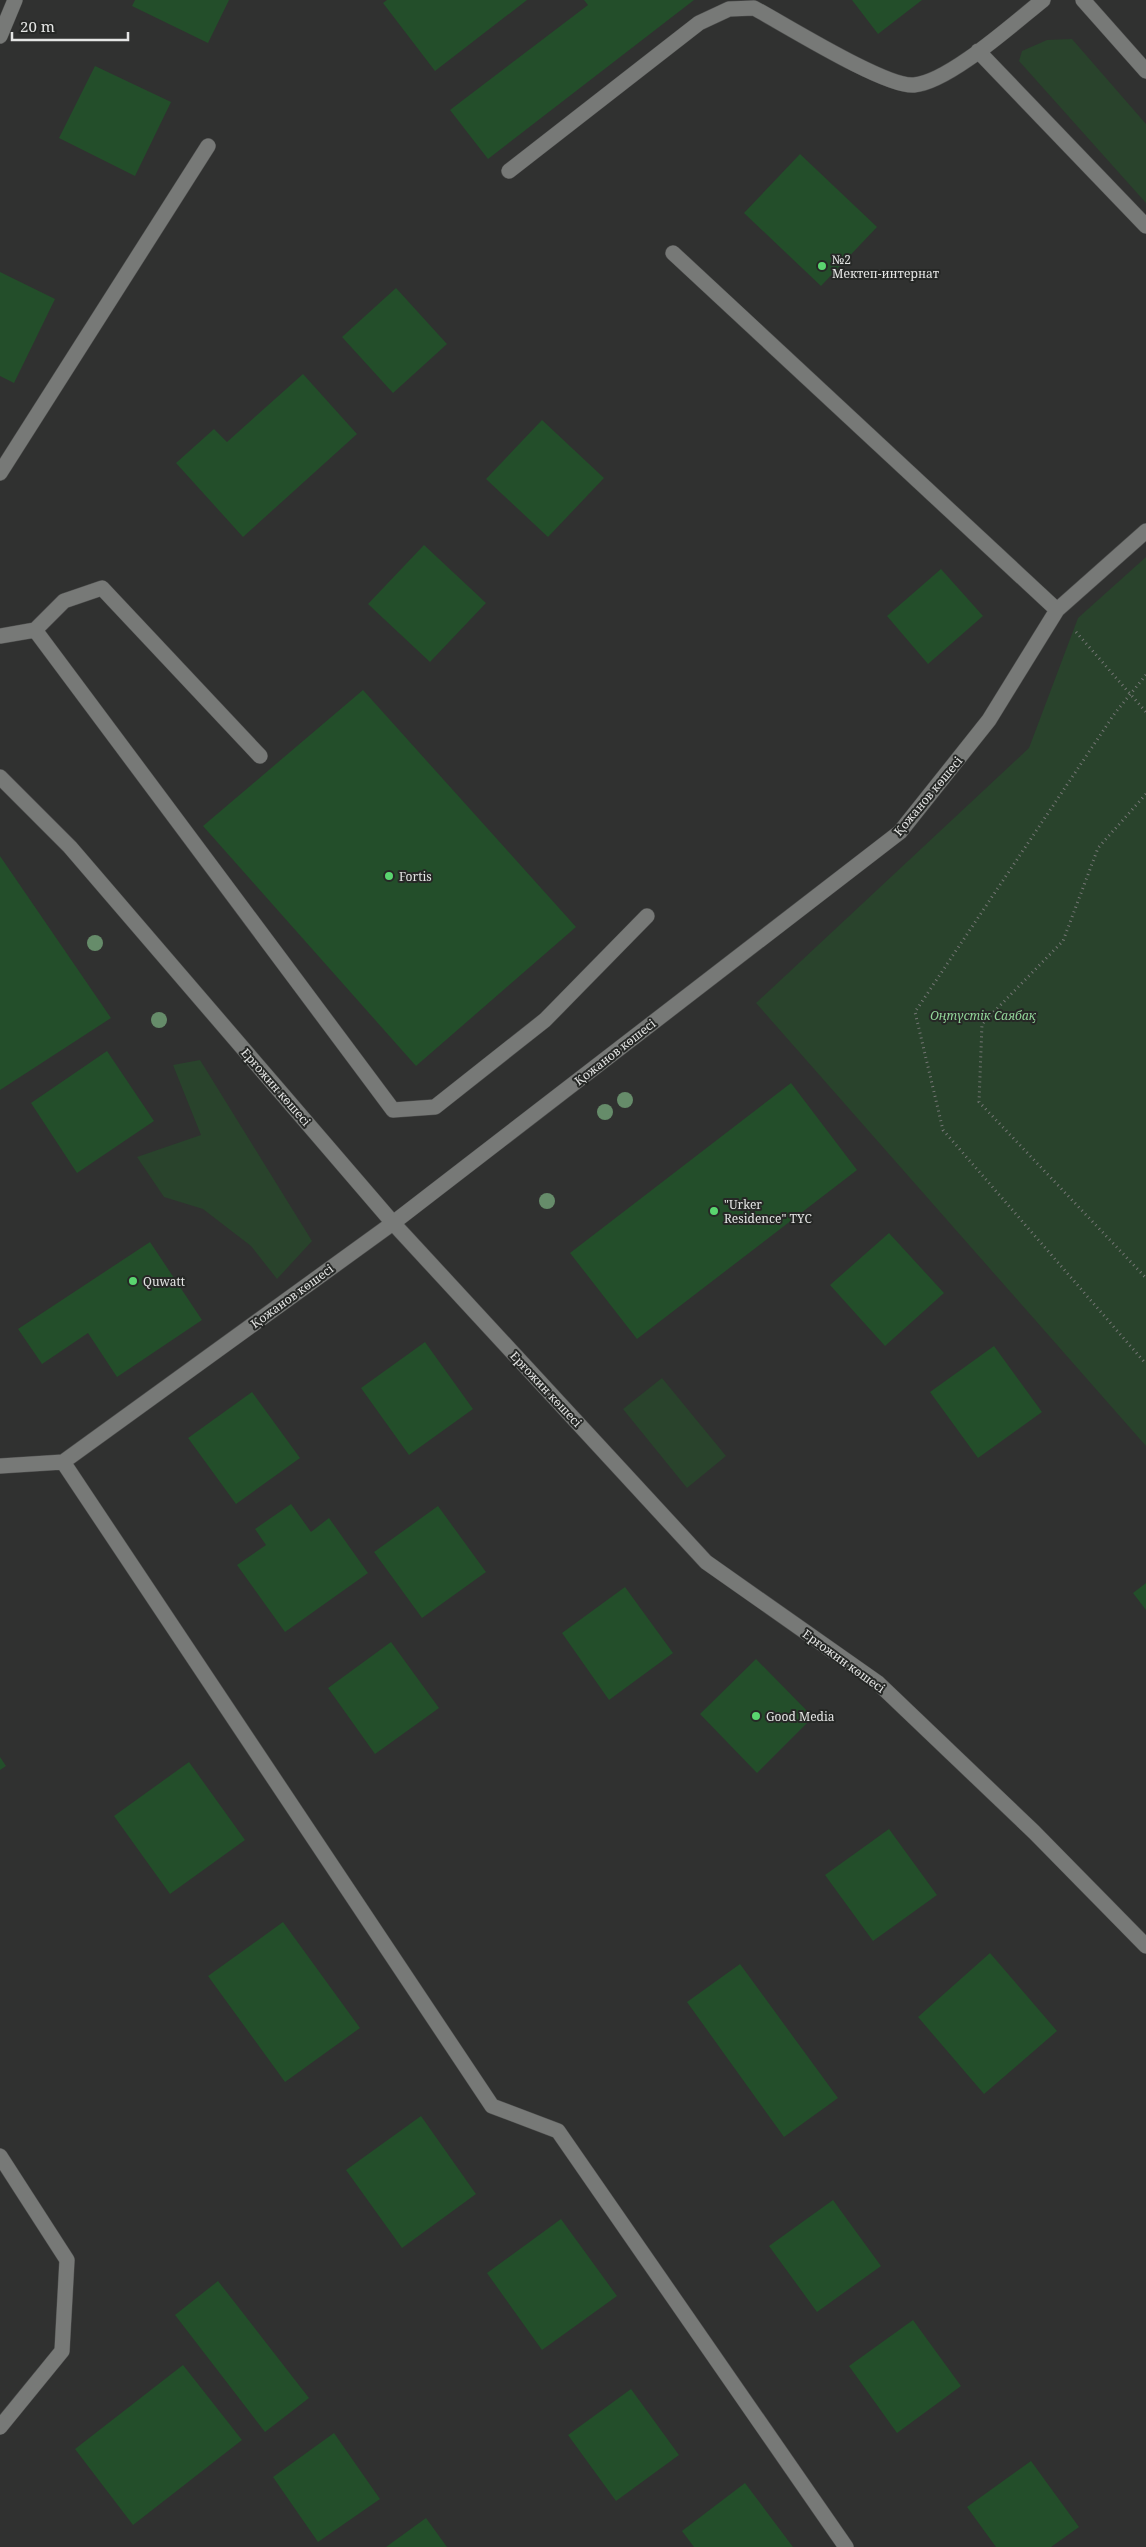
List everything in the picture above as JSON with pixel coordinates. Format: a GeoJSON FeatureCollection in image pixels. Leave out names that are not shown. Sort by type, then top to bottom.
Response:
{"type":"FeatureCollection","features":[{"type":"Feature","properties":{"kind":"street"},"geometry":{"type":"LineString","coordinates":[[0,36],[16,0]]}},
{"type":"Feature","properties":{"kind":"street"},"geometry":{"type":"LineString","coordinates":[[509,171],[699,22],[729,9],[754,8],[886,80],[914,85],[943,75],[1043,0]]}},
{"type":"Feature","properties":{"kind":"street"},"geometry":{"type":"LineString","coordinates":[[1083,0],[1146,71]]}},
{"type":"Feature","properties":{"kind":"street"},"geometry":{"type":"LineString","coordinates":[[978,50],[1146,226]]}},
{"type":"Feature","properties":{"kind":"street"},"geometry":{"type":"LineString","coordinates":[[0,474],[208,146]]}},
{"type":"Feature","properties":{"kind":"street"},"geometry":{"type":"LineString","coordinates":[[673,253],[1058,610]]}},
{"type":"Feature","properties":{"kind":"street","name":"Қожанов көшесі"},"geometry":{"type":"LineString","coordinates":[[63,1462],[393,1223],[900,832],[989,720],[1058,610],[1146,531]]}},
{"type":"Feature","properties":{"kind":"street"},"geometry":{"type":"LineString","coordinates":[[0,636],[35,630],[64,601],[102,588],[260,756]]}},
{"type":"Feature","properties":{"kind":"street"},"geometry":{"type":"LineString","coordinates":[[35,630],[393,1110],[434,1107],[545,1020],[647,916]]}},
{"type":"Feature","properties":{"kind":"street","name":"Ерғожин көшесі"},"geometry":{"type":"LineString","coordinates":[[0,777],[70,847],[393,1223],[706,1562],[878,1683],[1034,1832],[1146,1946]]}},
{"type":"Feature","properties":{"kind":"street"},"geometry":{"type":"LineString","coordinates":[[0,1466],[63,1462],[492,2106],[558,2131],[846,2547]]}},
{"type":"Feature","properties":{"kind":"street"},"geometry":{"type":"LineString","coordinates":[[0,2156],[67,2260],[62,2351],[0,2427]]}},
{"type":"Feature","properties":{"kind":"path"},"geometry":{"type":"LineString","coordinates":[[1058,610],[1146,712]]}},
{"type":"Feature","properties":{"kind":"path"},"geometry":{"type":"LineString","coordinates":[[1146,675],[1115,713],[915,1012],[943,1130],[1146,1364]]}},
{"type":"Feature","properties":{"kind":"path"},"geometry":{"type":"LineString","coordinates":[[1146,794],[1098,848],[1063,941],[982,1024],[979,1102],[1146,1278]]}},
{"type":"Feature","properties":{"kind":"green space"},"geometry":{"type":"Polygon","coordinates":[[[1072,39],[1146,124],[1146,203],[1019,61],[1022,51],[1047,40],[1072,39]]]}},
{"type":"Feature","properties":{"kind":"green space","name":"Оңтүстік Саябақ"},"geometry":{"type":"Polygon","coordinates":[[[1146,557],[1146,1446],[756,1003],[1029,748],[1078,618],[1146,557]]]}},
{"type":"Feature","properties":{"kind":"green space"},"geometry":{"type":"Polygon","coordinates":[[[200,1060],[312,1241],[277,1279],[251,1246],[203,1209],[164,1197],[137,1157],[201,1135],[173,1065],[200,1060]]]}},
{"type":"Feature","properties":{"kind":"green space"},"geometry":{"type":"Polygon","coordinates":[[[662,1378],[726,1456],[687,1488],[623,1409],[662,1378]]]}},
{"type":"Feature","properties":{"kind":"building"},"geometry":{"type":"Polygon","coordinates":[[[135,0],[229,0],[208,43],[132,6],[135,0]]]}},
{"type":"Feature","properties":{"kind":"building"},"geometry":{"type":"Polygon","coordinates":[[[387,0],[527,0],[435,71],[383,3],[387,0]]]}},
{"type":"Feature","properties":{"kind":"building"},"geometry":{"type":"Polygon","coordinates":[[[584,0],[694,0],[488,159],[450,110],[588,5],[584,0]]]}},
{"type":"Feature","properties":{"kind":"building"},"geometry":{"type":"Polygon","coordinates":[[[852,0],[922,0],[878,34],[852,0]]]}},
{"type":"Feature","properties":{"kind":"building"},"geometry":{"type":"Polygon","coordinates":[[[95,66],[171,102],[135,176],[59,138],[95,66]]]}},
{"type":"Feature","properties":{"kind":"building"},"geometry":{"type":"Polygon","coordinates":[[[800,154],[877,227],[821,286],[744,213],[800,154]]]}},
{"type":"Feature","properties":{"kind":"building"},"geometry":{"type":"Polygon","coordinates":[[[0,272],[55,299],[14,383],[0,376],[0,272]]]}},
{"type":"Feature","properties":{"kind":"building"},"geometry":{"type":"Polygon","coordinates":[[[396,288],[447,344],[393,393],[342,337],[396,288]]]}},
{"type":"Feature","properties":{"kind":"building"},"geometry":{"type":"Polygon","coordinates":[[[303,374],[357,434],[243,537],[176,463],[214,429],[227,442],[303,374]]]}},
{"type":"Feature","properties":{"kind":"building"},"geometry":{"type":"Polygon","coordinates":[[[542,420],[604,478],[548,537],[486,479],[542,420]]]}},
{"type":"Feature","properties":{"kind":"building"},"geometry":{"type":"Polygon","coordinates":[[[424,545],[486,603],[430,662],[368,604],[424,545]]]}},
{"type":"Feature","properties":{"kind":"building"},"geometry":{"type":"Polygon","coordinates":[[[941,569],[983,616],[928,664],[887,616],[941,569]]]}},
{"type":"Feature","properties":{"kind":"building","name":"Fortis"},"geometry":{"type":"Polygon","coordinates":[[[363,690],[576,927],[416,1066],[203,826],[363,690]]]}},
{"type":"Feature","properties":{"kind":"building"},"geometry":{"type":"Polygon","coordinates":[[[0,856],[111,1018],[0,1090],[0,856]]]}},
{"type":"Feature","properties":{"kind":"building"},"geometry":{"type":"Polygon","coordinates":[[[107,1051],[154,1121],[77,1173],[31,1103],[107,1051]]]}},
{"type":"Feature","properties":{"kind":"building","name":"\"Urker Residence\" ТҮС"},"geometry":{"type":"Polygon","coordinates":[[[791,1083],[857,1170],[637,1339],[570,1253],[791,1083]]]}},
{"type":"Feature","properties":{"kind":"building"},"geometry":{"type":"Polygon","coordinates":[[[889,1233],[944,1293],[885,1346],[830,1285],[889,1233]]]}},
{"type":"Feature","properties":{"kind":"building","name":"Quwatt"},"geometry":{"type":"Polygon","coordinates":[[[150,1242],[202,1320],[117,1377],[88,1333],[42,1364],[18,1329],[150,1242]]]}},
{"type":"Feature","properties":{"kind":"building"},"geometry":{"type":"Polygon","coordinates":[[[425,1342],[473,1409],[409,1455],[361,1388],[425,1342]]]}},
{"type":"Feature","properties":{"kind":"building"},"geometry":{"type":"Polygon","coordinates":[[[994,1346],[1042,1412],[978,1458],[930,1392],[994,1346]]]}},
{"type":"Feature","properties":{"kind":"building"},"geometry":{"type":"Polygon","coordinates":[[[252,1392],[300,1458],[236,1504],[188,1438],[252,1392]]]}},
{"type":"Feature","properties":{"kind":"building"},"geometry":{"type":"Polygon","coordinates":[[[291,1504],[311,1532],[329,1518],[368,1573],[285,1632],[237,1565],[266,1545],[255,1529],[291,1504]]]}},
{"type":"Feature","properties":{"kind":"building"},"geometry":{"type":"Polygon","coordinates":[[[438,1506],[486,1572],[422,1618],[374,1552],[438,1506]]]}},
{"type":"Feature","properties":{"kind":"building"},"geometry":{"type":"Polygon","coordinates":[[[1146,1583],[1146,1610],[1133,1593],[1146,1583]]]}},
{"type":"Feature","properties":{"kind":"building"},"geometry":{"type":"Polygon","coordinates":[[[625,1587],[673,1653],[609,1700],[562,1633],[625,1587]]]}},
{"type":"Feature","properties":{"kind":"building"},"geometry":{"type":"Polygon","coordinates":[[[391,1642],[439,1708],[375,1754],[328,1688],[391,1642]]]}},
{"type":"Feature","properties":{"kind":"building","name":"Good Media"},"geometry":{"type":"Polygon","coordinates":[[[756,1659],[813,1717],[757,1773],[700,1714],[756,1659]]]}},
{"type":"Feature","properties":{"kind":"building"},"geometry":{"type":"Polygon","coordinates":[[[0,1757],[6,1766],[0,1770],[0,1757]]]}},
{"type":"Feature","properties":{"kind":"building"},"geometry":{"type":"Polygon","coordinates":[[[189,1762],[245,1840],[170,1894],[114,1816],[189,1762]]]}},
{"type":"Feature","properties":{"kind":"building"},"geometry":{"type":"Polygon","coordinates":[[[889,1829],[937,1895],[873,1941],[825,1875],[889,1829]]]}},
{"type":"Feature","properties":{"kind":"building"},"geometry":{"type":"Polygon","coordinates":[[[283,1922],[360,2028],[285,2082],[208,1976],[283,1922]]]}},
{"type":"Feature","properties":{"kind":"building"},"geometry":{"type":"Polygon","coordinates":[[[990,1953],[1057,2031],[984,2094],[918,2017],[990,1953]]]}},
{"type":"Feature","properties":{"kind":"building"},"geometry":{"type":"Polygon","coordinates":[[[740,1964],[838,2098],[784,2137],[687,2002],[740,1964]]]}},
{"type":"Feature","properties":{"kind":"building"},"geometry":{"type":"Polygon","coordinates":[[[421,2116],[476,2194],[402,2248],[346,2170],[421,2116]]]}},
{"type":"Feature","properties":{"kind":"building"},"geometry":{"type":"Polygon","coordinates":[[[833,2200],[881,2266],[817,2312],[769,2246],[833,2200]]]}},
{"type":"Feature","properties":{"kind":"building"},"geometry":{"type":"Polygon","coordinates":[[[561,2219],[617,2296],[542,2350],[487,2273],[561,2219]]]}},
{"type":"Feature","properties":{"kind":"building"},"geometry":{"type":"Polygon","coordinates":[[[218,2281],[309,2398],[265,2432],[175,2315],[218,2281]]]}},
{"type":"Feature","properties":{"kind":"building"},"geometry":{"type":"Polygon","coordinates":[[[913,2320],[961,2386],[897,2433],[849,2366],[913,2320]]]}},
{"type":"Feature","properties":{"kind":"building"},"geometry":{"type":"Polygon","coordinates":[[[183,2365],[242,2440],[133,2525],[75,2449],[183,2365]]]}},
{"type":"Feature","properties":{"kind":"building"},"geometry":{"type":"Polygon","coordinates":[[[631,2389],[679,2455],[616,2501],[568,2435],[631,2389]]]}},
{"type":"Feature","properties":{"kind":"building"},"geometry":{"type":"Polygon","coordinates":[[[334,2433],[380,2499],[318,2542],[273,2477],[334,2433]]]}},
{"type":"Feature","properties":{"kind":"building"},"geometry":{"type":"Polygon","coordinates":[[[1031,2461],[1079,2527],[1051,2547],[996,2547],[967,2507],[1031,2461]]]}},
{"type":"Feature","properties":{"kind":"building"},"geometry":{"type":"Polygon","coordinates":[[[745,2483],[793,2547],[694,2547],[682,2531],[745,2483]]]}},
{"type":"Feature","properties":{"kind":"building"},"geometry":{"type":"Polygon","coordinates":[[[426,2518],[447,2547],[386,2547],[426,2518]]]}},
{"type":"Feature","properties":{"kind":"place","name":"№2 Мектеп-интернат"},"geometry":{"type":"Point","coordinates":[822,266]}},
{"type":"Feature","properties":{"kind":"place","name":"Fortis"},"geometry":{"type":"Point","coordinates":[389,876]}},
{"type":"Feature","properties":{"kind":"place","name":"\"Urker Residence\" ТҮС"},"geometry":{"type":"Point","coordinates":[714,1211]}},
{"type":"Feature","properties":{"kind":"place","name":"Quwatt"},"geometry":{"type":"Point","coordinates":[133,1281]}},
{"type":"Feature","properties":{"kind":"place","name":"Good Media"},"geometry":{"type":"Point","coordinates":[756,1716]}}]}
